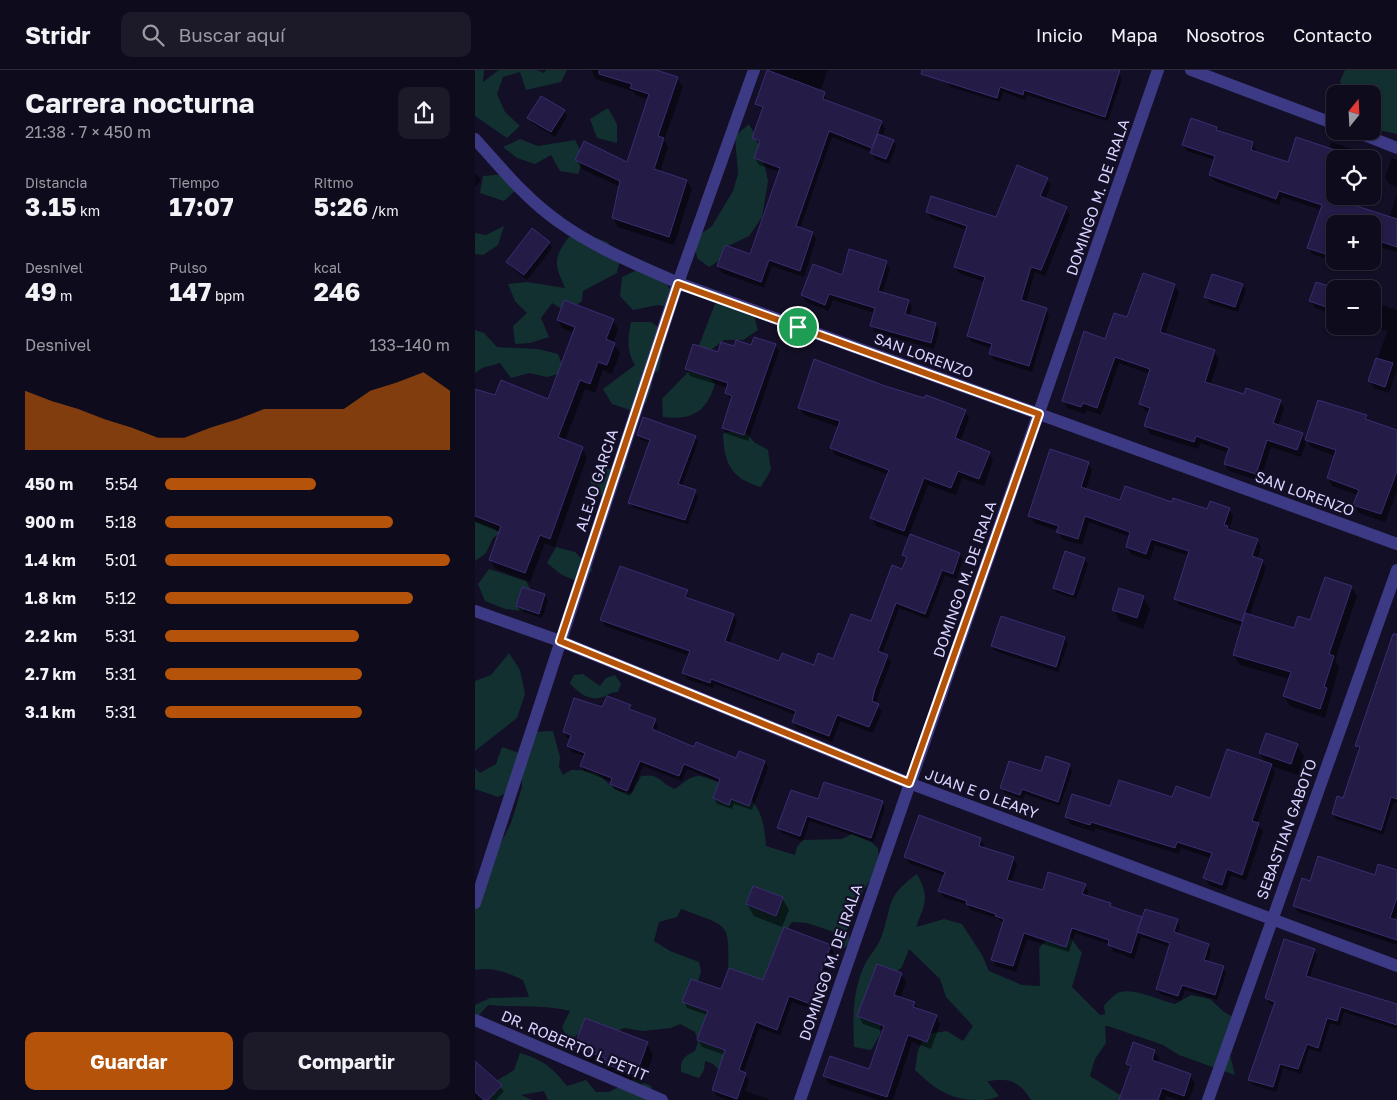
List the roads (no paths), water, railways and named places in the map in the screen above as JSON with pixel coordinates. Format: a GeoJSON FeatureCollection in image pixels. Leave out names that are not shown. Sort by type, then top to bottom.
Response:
{"type":"FeatureCollection","features":[{"type":"Feature","properties":{"kind":"street","name":"ALEJO GARCIA"},"geometry":{"type":"LineString","coordinates":[[475,903],[678,284],[754,70]]}},
{"type":"Feature","properties":{"kind":"street","name":"DOMINGO M. DE IRALA"},"geometry":{"type":"LineString","coordinates":[[800,1100],[1159,70]]}},
{"type":"Feature","properties":{"kind":"street"},"geometry":{"type":"LineString","coordinates":[[1191,70],[1326,121]]}},
{"type":"Feature","properties":{"kind":"street","name":"SAN LORENZO"},"geometry":{"type":"LineString","coordinates":[[475,139],[506,174],[558,222],[594,245],[678,284],[1397,544]]}},
{"type":"Feature","properties":{"kind":"street"},"geometry":{"type":"LineString","coordinates":[[1377,140],[1397,148]]}},
{"type":"Feature","properties":{"kind":"street","name":"SEBASTIAN GABOTO"},"geometry":{"type":"LineString","coordinates":[[1208,1100],[1397,570]]}},
{"type":"Feature","properties":{"kind":"street","name":"JUAN E O LEARY"},"geometry":{"type":"LineString","coordinates":[[475,611],[560,641],[909,783],[1397,966]]}},
{"type":"Feature","properties":{"kind":"street","name":"DR. ROBERTO L PETIT"},"geometry":{"type":"LineString","coordinates":[[475,1020],[662,1100]]}}]}
